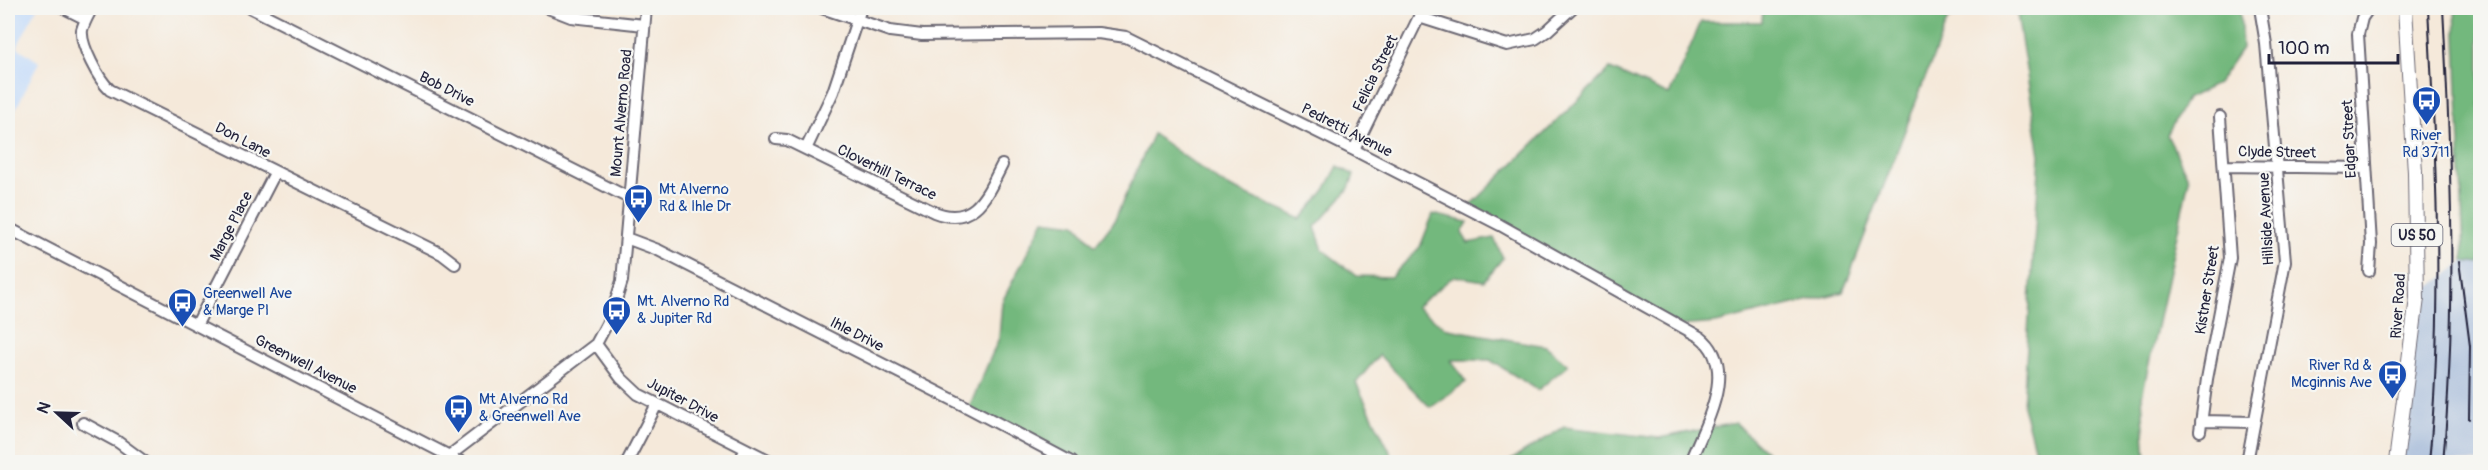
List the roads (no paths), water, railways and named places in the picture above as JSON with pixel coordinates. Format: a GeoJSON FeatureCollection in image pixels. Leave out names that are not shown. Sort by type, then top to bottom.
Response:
{"type":"FeatureCollection","features":[{"type":"Feature","properties":{"kind":"main road","name":"River Road"},"geometry":{"type":"LineString","coordinates":[[2395,459],[2417,298],[2415,161],[2405,8]]}},
{"type":"Feature","properties":{"kind":"street"},"geometry":{"type":"LineString","coordinates":[[64,8],[86,19],[92,8]]}},
{"type":"Feature","properties":{"kind":"street","name":"Bob Drive"},"geometry":{"type":"LineString","coordinates":[[251,8],[628,198]]}},
{"type":"Feature","properties":{"kind":"street"},"geometry":{"type":"LineString","coordinates":[[548,8],[571,17],[644,25]]}},
{"type":"Feature","properties":{"kind":"street","name":"Mount Alverno Road"},"geometry":{"type":"LineString","coordinates":[[446,459],[596,344],[617,301],[626,238],[646,8]]}},
{"type":"Feature","properties":{"kind":"street","name":"Pedretti Avenue"},"geometry":{"type":"LineString","coordinates":[[822,8],[890,31],[922,35],[1098,33],[1126,37],[1500,225],[1707,342],[1716,354],[1719,380],[1690,462]]}},
{"type":"Feature","properties":{"kind":"street"},"geometry":{"type":"LineString","coordinates":[[806,149],[833,92],[861,8]]}},
{"type":"Feature","properties":{"kind":"street"},"geometry":{"type":"LineString","coordinates":[[1419,12],[1507,45],[1535,39],[1547,32],[1572,8]]}},
{"type":"Feature","properties":{"kind":"street","name":"Hillside Avenue"},"geometry":{"type":"LineString","coordinates":[[2247,462],[2285,261],[2266,44],[2260,8]]}},
{"type":"Feature","properties":{"kind":"street","name":"Edgar Street"},"geometry":{"type":"LineString","coordinates":[[2369,8],[2362,18],[2358,34],[2371,244],[2369,271]]}},
{"type":"Feature","properties":{"kind":"street","name":"Felicia Street"},"geometry":{"type":"LineString","coordinates":[[1354,150],[1419,12]]}},
{"type":"Feature","properties":{"kind":"street","name":"Don Lane"},"geometry":{"type":"LineString","coordinates":[[86,19],[82,29],[83,40],[99,78],[110,90],[442,254],[455,264]]}},
{"type":"Feature","properties":{"kind":"street","name":"Kistner Street"},"geometry":{"type":"LineString","coordinates":[[2220,117],[2230,258],[2200,426],[2254,422]]}},
{"type":"Feature","properties":{"kind":"street","name":"Cloverhill Terrace"},"geometry":{"type":"LineString","coordinates":[[776,139],[787,140],[934,212],[949,217],[966,214],[981,204],[1002,165]]}},
{"type":"Feature","properties":{"kind":"street","name":"Clyde Street"},"geometry":{"type":"LineString","coordinates":[[2224,166],[2365,168]]}},
{"type":"Feature","properties":{"kind":"street","name":"Marge Place"},"geometry":{"type":"LineString","coordinates":[[197,324],[275,173]]}},
{"type":"Feature","properties":{"kind":"street","name":"Greenwell Avenue"},"geometry":{"type":"LineString","coordinates":[[8,228],[197,324],[446,459],[461,462]]}},
{"type":"Feature","properties":{"kind":"street","name":"Ihle Drive"},"geometry":{"type":"LineString","coordinates":[[626,238],[658,250],[1071,462]]}},
{"type":"Feature","properties":{"kind":"street","name":"Jupiter Drive"},"geometry":{"type":"LineString","coordinates":[[596,344],[629,387],[657,404],[772,462]]}},
{"type":"Feature","properties":{"kind":"street"},"geometry":{"type":"LineString","coordinates":[[627,462],[657,404]]}},
{"type":"Feature","properties":{"kind":"street"},"geometry":{"type":"LineString","coordinates":[[83,423],[118,442],[138,461]]}},
{"type":"Feature","properties":{"kind":"street"},"geometry":{"type":"LineString","coordinates":[[739,462],[746,449]]}},
{"type":"Feature","properties":{"kind":"railway"},"geometry":{"type":"LineString","coordinates":[[2428,8],[2437,235],[2436,349],[2429,462]]}},
{"type":"Feature","properties":{"kind":"railway"},"geometry":{"type":"LineString","coordinates":[[2443,8],[2451,235],[2450,349],[2443,462]]}},
{"type":"Feature","properties":{"kind":"railway"},"geometry":{"type":"LineString","coordinates":[[2459,261],[2470,346],[2469,419]]}},
{"type":"Feature","properties":{"kind":"place","name":"River Rd 3711"},"geometry":{"type":"Point","coordinates":[2426,126]}},
{"type":"Feature","properties":{"kind":"place","name":"Mt Alverno Rd & Ihle Dr"},"geometry":{"type":"Point","coordinates":[638,224]}},
{"type":"Feature","properties":{"kind":"place","name":"Greenwell Ave & Marge Pl"},"geometry":{"type":"Point","coordinates":[182,328]}},
{"type":"Feature","properties":{"kind":"place","name":"Mt. Alverno Rd & Jupiter Rd"},"geometry":{"type":"Point","coordinates":[616,336]}},
{"type":"Feature","properties":{"kind":"place","name":"River Rd & Mcginnis Ave"},"geometry":{"type":"Point","coordinates":[2393,400]}},
{"type":"Feature","properties":{"kind":"place","name":"Mt Alverno Rd & Greenwell Ave"},"geometry":{"type":"Point","coordinates":[458,434]}}]}
